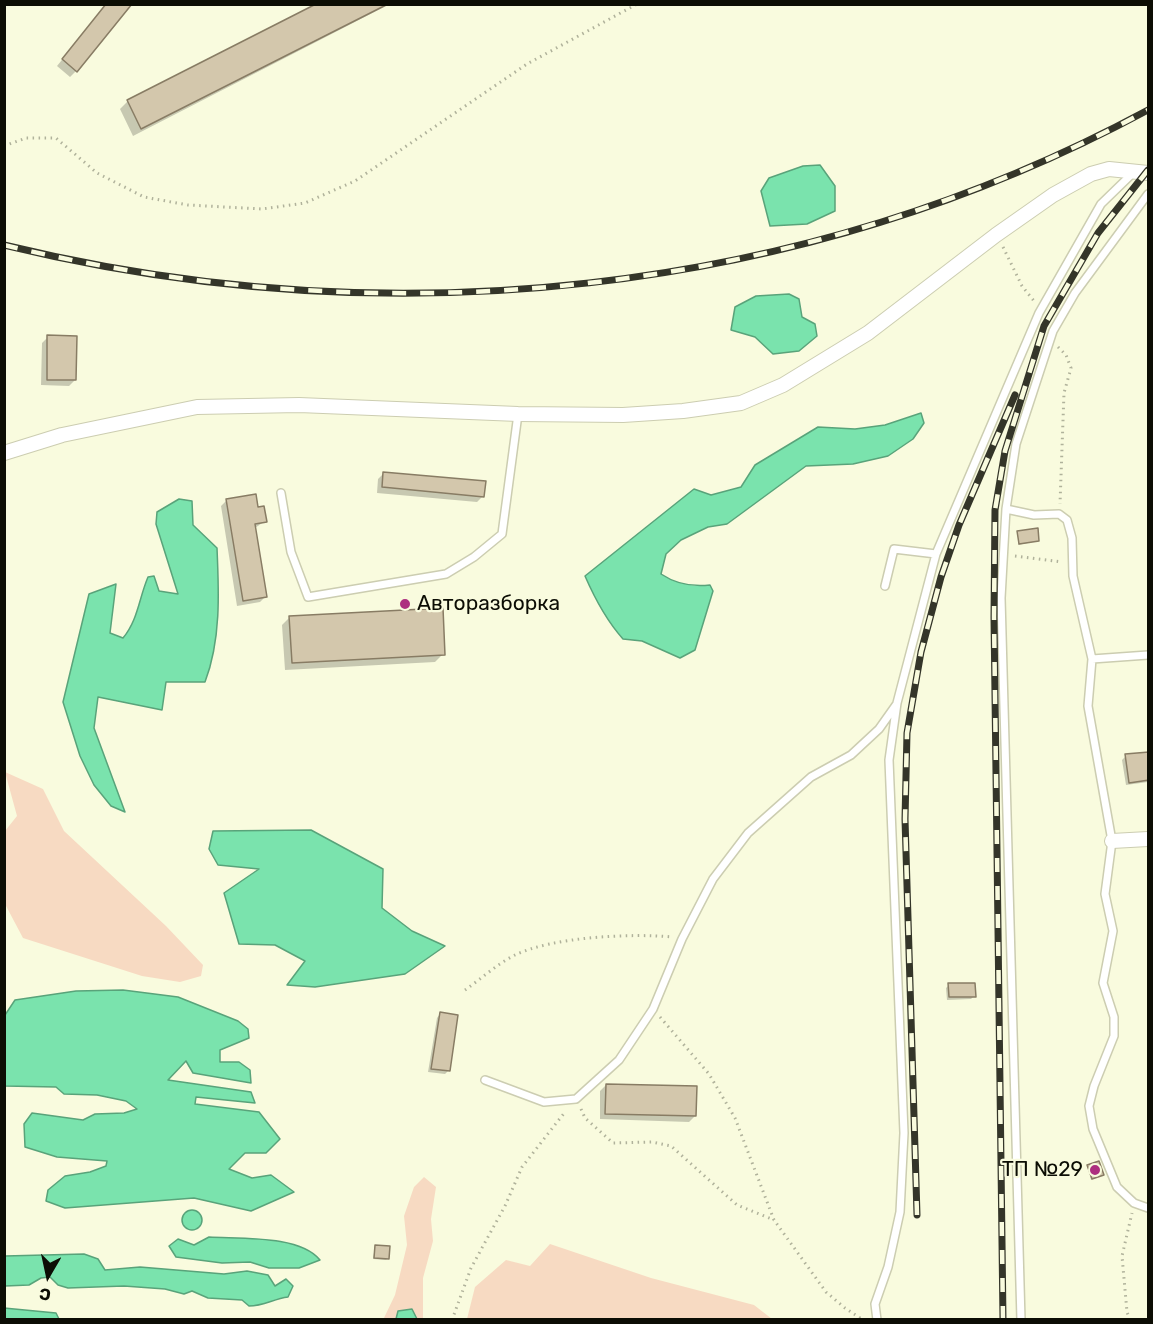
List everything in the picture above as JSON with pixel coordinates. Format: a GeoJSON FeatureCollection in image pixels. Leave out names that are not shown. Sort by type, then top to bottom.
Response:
{"type":"FeatureCollection","features":[{"type":"Feature","properties":{"kind":"street"},"geometry":{"type":"LineString","coordinates":[[4,453],[62,435],[197,407],[299,405],[518,414],[633,414],[683,411],[741,403],[783,385],[868,333],[996,235],[1053,195],[1091,174],[1109,169],[1142,172]]}},
{"type":"Feature","properties":{"kind":"street"},"geometry":{"type":"LineString","coordinates":[[1112,841],[1149,839]]}},
{"type":"Feature","properties":{"kind":"lane"},"geometry":{"type":"LineString","coordinates":[[877,1320],[876,1304],[888,1267],[900,1212],[904,1133],[888,760],[897,703],[936,554],[1039,313],[1101,204],[1142,172]]}},
{"type":"Feature","properties":{"kind":"lane"},"geometry":{"type":"LineString","coordinates":[[1021,1320],[1001,598],[1006,509],[1016,444],[1053,331],[1075,292],[1149,194]]}},
{"type":"Feature","properties":{"kind":"lane"},"geometry":{"type":"LineString","coordinates":[[281,494],[291,552],[308,597],[446,574],[474,557],[502,534],[518,414]]}},
{"type":"Feature","properties":{"kind":"lane"},"geometry":{"type":"LineString","coordinates":[[1006,509],[1034,515],[1059,514],[1067,520],[1072,538],[1072,563],[1092,659],[1088,706],[1112,841],[1105,894],[1113,932],[1103,983],[1114,1017],[1114,1036],[1094,1086],[1089,1106],[1093,1129],[1117,1187],[1134,1203],[1149,1208]]}},
{"type":"Feature","properties":{"kind":"lane"},"geometry":{"type":"LineString","coordinates":[[885,586],[894,549],[936,554]]}},
{"type":"Feature","properties":{"kind":"lane"},"geometry":{"type":"LineString","coordinates":[[1092,659],[1149,655]]}},
{"type":"Feature","properties":{"kind":"lane"},"geometry":{"type":"LineString","coordinates":[[485,1080],[544,1101],[576,1099],[619,1060],[653,1009],[682,939],[713,879],[748,833],[811,777],[851,755],[879,729],[897,703]]}},
{"type":"Feature","properties":{"kind":"path"},"geometry":{"type":"LineString","coordinates":[[4,146],[26,138],[56,138],[98,173],[144,197],[188,205],[262,209],[305,202],[355,181],[527,64],[637,4]]}},
{"type":"Feature","properties":{"kind":"path"},"geometry":{"type":"LineString","coordinates":[[1004,554],[1072,563]]}},
{"type":"Feature","properties":{"kind":"path"},"geometry":{"type":"LineString","coordinates":[[465,990],[516,955],[571,940],[643,934],[682,939]]}},
{"type":"Feature","properties":{"kind":"path"},"geometry":{"type":"LineString","coordinates":[[653,1009],[709,1074],[735,1118],[774,1220],[826,1292],[844,1308],[863,1320]]}},
{"type":"Feature","properties":{"kind":"path"},"geometry":{"type":"LineString","coordinates":[[452,1320],[471,1268],[506,1206],[522,1167],[539,1142],[576,1099],[585,1118],[613,1143],[652,1142],[671,1146],[737,1204],[774,1220]]}},
{"type":"Feature","properties":{"kind":"path"},"geometry":{"type":"LineString","coordinates":[[1130,1320],[1127,1312],[1122,1256],[1134,1203]]}},
{"type":"Feature","properties":{"kind":"shaded area"},"geometry":{"type":"Polygon","coordinates":[[[820,165],[835,186],[835,211],[807,224],[770,226],[761,191],[769,178],[803,166],[820,165]]]}},
{"type":"Feature","properties":{"kind":"shaded area"},"geometry":{"type":"Polygon","coordinates":[[[789,294],[799,299],[802,317],[815,324],[817,336],[799,351],[773,354],[755,337],[731,330],[735,307],[756,296],[789,294]]]}},
{"type":"Feature","properties":{"kind":"shaded area"},"geometry":{"type":"Polygon","coordinates":[[[921,413],[924,423],[913,439],[888,456],[853,464],[806,466],[727,524],[708,527],[681,540],[666,554],[661,574],[685,584],[710,585],[713,591],[695,650],[680,658],[642,641],[623,639],[606,617],[585,576],[694,489],[711,495],[741,487],[755,465],[818,427],[855,429],[885,425],[921,413]]]}},
{"type":"Feature","properties":{"kind":"shaded area"},"geometry":{"type":"Polygon","coordinates":[[[179,499],[192,501],[193,525],[217,548],[218,599],[214,650],[205,682],[166,682],[162,710],[98,697],[94,728],[125,812],[111,806],[94,785],[80,756],[63,702],[89,594],[116,584],[110,633],[123,638],[135,616],[148,577],[154,576],[159,591],[178,594],[156,524],[157,512],[179,499]]]}},
{"type":"Feature","properties":{"kind":"shaded area"},"geometry":{"type":"Polygon","coordinates":[[[5,772],[43,789],[64,831],[166,926],[203,965],[201,976],[180,982],[142,976],[23,938],[5,904],[5,831],[17,816],[5,772]]]}},
{"type":"Feature","properties":{"kind":"shaded area"},"geometry":{"type":"Polygon","coordinates":[[[311,830],[383,869],[382,908],[412,931],[445,946],[405,974],[315,987],[287,985],[305,961],[275,945],[239,944],[224,893],[259,869],[218,865],[209,849],[213,831],[311,830]]]}},
{"type":"Feature","properties":{"kind":"shaded area"},"geometry":{"type":"Polygon","coordinates":[[[123,990],[178,997],[238,1021],[248,1029],[249,1038],[220,1050],[220,1062],[239,1062],[250,1070],[251,1083],[193,1073],[186,1061],[168,1080],[251,1092],[255,1103],[196,1097],[195,1104],[259,1112],[280,1139],[266,1153],[245,1153],[229,1169],[252,1178],[271,1175],[294,1192],[251,1211],[194,1198],[65,1208],[46,1201],[48,1190],[65,1176],[90,1172],[106,1166],[107,1161],[57,1157],[25,1147],[24,1124],[32,1113],[83,1120],[95,1114],[124,1113],[137,1109],[126,1101],[97,1095],[64,1094],[56,1087],[5,1086],[5,1015],[15,1000],[76,991],[123,990]]]}},
{"type":"Feature","properties":{"kind":"shaded area"},"geometry":{"type":"Polygon","coordinates":[[[424,1177],[436,1187],[431,1219],[433,1241],[423,1278],[423,1319],[417,1319],[399,1311],[396,1319],[383,1320],[395,1295],[407,1245],[404,1216],[414,1187],[424,1177]]]}},
{"type":"Feature","properties":{"kind":"shaded area"},"geometry":{"type":"Polygon","coordinates":[[[192,1210],[199,1213],[202,1220],[199,1227],[192,1230],[185,1227],[182,1220],[185,1213],[192,1210]]]}},
{"type":"Feature","properties":{"kind":"shaded area"},"geometry":{"type":"Polygon","coordinates":[[[209,1237],[285,1242],[311,1252],[320,1260],[299,1268],[269,1268],[250,1262],[222,1263],[176,1257],[169,1246],[178,1239],[194,1245],[209,1237]]]}},
{"type":"Feature","properties":{"kind":"shaded area"},"geometry":{"type":"Polygon","coordinates":[[[550,1244],[651,1278],[754,1305],[772,1319],[467,1319],[475,1287],[506,1260],[530,1266],[550,1244]]]}},
{"type":"Feature","properties":{"kind":"shaded area"},"geometry":{"type":"Polygon","coordinates":[[[84,1254],[98,1259],[105,1270],[140,1267],[224,1274],[247,1271],[268,1275],[275,1286],[286,1279],[293,1286],[288,1297],[249,1306],[242,1300],[208,1298],[192,1291],[184,1294],[165,1289],[124,1286],[68,1288],[58,1285],[50,1277],[41,1278],[29,1285],[5,1286],[5,1256],[84,1254]]]}},
{"type":"Feature","properties":{"kind":"shaded area"},"geometry":{"type":"Polygon","coordinates":[[[4,1308],[56,1313],[59,1319],[5,1319],[4,1308]]]}},
{"type":"Feature","properties":{"kind":"shaded area"},"geometry":{"type":"Polygon","coordinates":[[[412,1309],[417,1319],[396,1319],[398,1311],[412,1309]]]}},
{"type":"Feature","properties":{"kind":"building"},"geometry":{"type":"Polygon","coordinates":[[[106,4],[132,4],[77,72],[62,59],[106,4]]]}},
{"type":"Feature","properties":{"kind":"building"},"geometry":{"type":"Polygon","coordinates":[[[316,4],[388,4],[141,129],[127,100],[316,4]]]}},
{"type":"Feature","properties":{"kind":"building"},"geometry":{"type":"Polygon","coordinates":[[[47,335],[77,336],[76,380],[47,380],[47,335]]]}},
{"type":"Feature","properties":{"kind":"building"},"geometry":{"type":"Polygon","coordinates":[[[383,472],[486,481],[484,497],[382,487],[383,472]]]}},
{"type":"Feature","properties":{"kind":"building"},"geometry":{"type":"Polygon","coordinates":[[[256,494],[258,507],[264,506],[267,522],[255,524],[267,597],[243,601],[226,499],[256,494]]]}},
{"type":"Feature","properties":{"kind":"building"},"geometry":{"type":"Polygon","coordinates":[[[1038,528],[1039,541],[1019,544],[1017,531],[1038,528]]]}},
{"type":"Feature","properties":{"kind":"building"},"geometry":{"type":"Polygon","coordinates":[[[443,608],[445,655],[292,663],[289,616],[443,608]]]}},
{"type":"Feature","properties":{"kind":"building"},"geometry":{"type":"Polygon","coordinates":[[[1149,752],[1149,780],[1129,783],[1125,754],[1149,752]]]}},
{"type":"Feature","properties":{"kind":"building"},"geometry":{"type":"Polygon","coordinates":[[[948,983],[975,983],[976,997],[949,997],[948,983]]]}},
{"type":"Feature","properties":{"kind":"building"},"geometry":{"type":"Polygon","coordinates":[[[440,1012],[458,1015],[450,1071],[431,1069],[440,1012]]]}},
{"type":"Feature","properties":{"kind":"building"},"geometry":{"type":"Polygon","coordinates":[[[606,1084],[697,1086],[696,1116],[605,1114],[606,1084]]]}},
{"type":"Feature","properties":{"kind":"building","name":"ТП №29"},"geometry":{"type":"Polygon","coordinates":[[[1099,1161],[1104,1175],[1092,1179],[1087,1165],[1099,1161]]]}},
{"type":"Feature","properties":{"kind":"building"},"geometry":{"type":"Polygon","coordinates":[[[375,1245],[390,1246],[389,1259],[374,1258],[375,1245]]]}},
{"type":"Feature","properties":{"kind":"railway"},"geometry":{"type":"LineString","coordinates":[[4,245],[149,274],[296,290],[443,293],[589,283],[734,260],[876,223],[1014,174],[1148,110]]}},
{"type":"Feature","properties":{"kind":"railway"},"geometry":{"type":"LineString","coordinates":[[1003,1320],[994,617],[995,510],[1005,451],[1044,326],[1098,233],[1148,170]]}},
{"type":"Feature","properties":{"kind":"railway"},"geometry":{"type":"LineString","coordinates":[[917,1215],[905,819],[907,733],[921,652],[941,577],[959,525],[1015,395]]}},
{"type":"Feature","properties":{"kind":"place","name":"Авторазборка"},"geometry":{"type":"Point","coordinates":[405,604]}},
{"type":"Feature","properties":{"kind":"place","name":"ТП №29"},"geometry":{"type":"Point","coordinates":[1095,1170]}}]}
